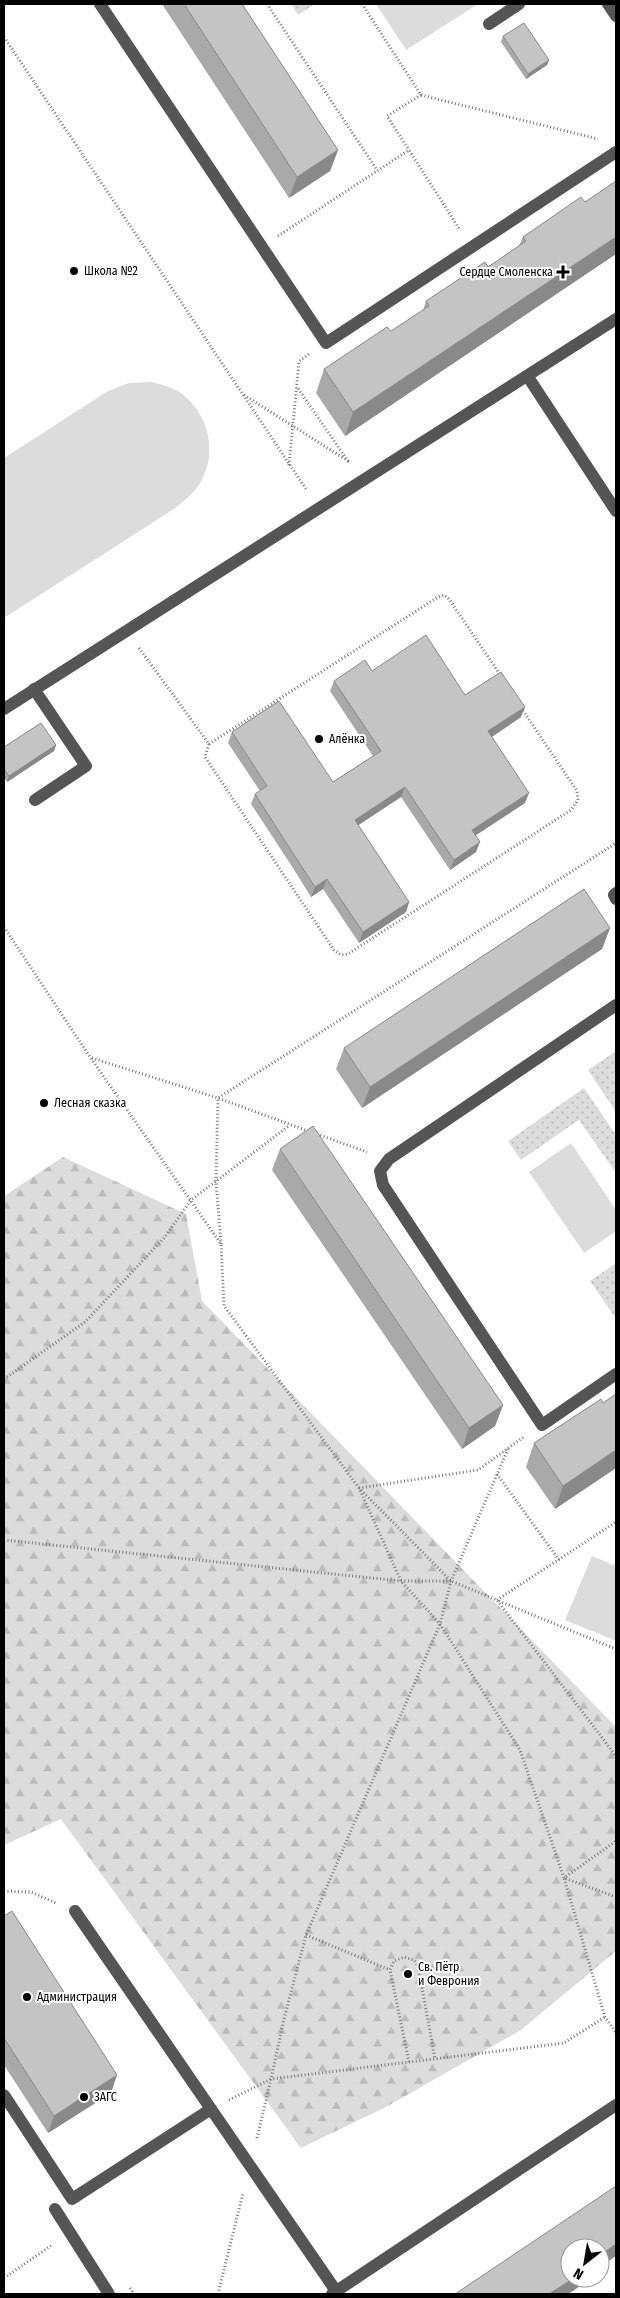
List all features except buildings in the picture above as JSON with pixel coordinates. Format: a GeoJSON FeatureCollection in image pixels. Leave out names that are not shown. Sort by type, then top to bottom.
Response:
{"type":"FeatureCollection","features":[{"type":"Feature","properties":{"kind":"street"},"geometry":{"type":"LineString","coordinates":[[100,4],[326,343],[616,152]]}},
{"type":"Feature","properties":{"kind":"street"},"geometry":{"type":"LineString","coordinates":[[489,24],[520,4]]}},
{"type":"Feature","properties":{"kind":"street"},"geometry":{"type":"LineString","coordinates":[[608,4],[616,16]]}},
{"type":"Feature","properties":{"kind":"street"},"geometry":{"type":"LineString","coordinates":[[4,708],[616,319]]}},
{"type":"Feature","properties":{"kind":"street"},"geometry":{"type":"LineString","coordinates":[[528,376],[616,509]]}},
{"type":"Feature","properties":{"kind":"street"},"geometry":{"type":"LineString","coordinates":[[34,689],[86,766],[35,800]]}},
{"type":"Feature","properties":{"kind":"street"},"geometry":{"type":"LineString","coordinates":[[616,893],[614,895],[616,899]]}},
{"type":"Feature","properties":{"kind":"street"},"geometry":{"type":"LineString","coordinates":[[616,1005],[389,1159],[380,1171],[383,1185],[542,1424],[616,1374]]}},
{"type":"Feature","properties":{"kind":"street"},"geometry":{"type":"LineString","coordinates":[[75,1910],[334,2293],[616,2105]]}},
{"type":"Feature","properties":{"kind":"street"},"geometry":{"type":"LineString","coordinates":[[4,2095],[72,2199],[211,2109]]}},
{"type":"Feature","properties":{"kind":"street"},"geometry":{"type":"LineString","coordinates":[[55,2209],[109,2294]]}},
{"type":"Feature","properties":{"kind":"path"},"geometry":{"type":"LineString","coordinates":[[267,4],[377,170]]}},
{"type":"Feature","properties":{"kind":"path"},"geometry":{"type":"LineString","coordinates":[[362,4],[422,95],[607,142]]}},
{"type":"Feature","properties":{"kind":"path"},"geometry":{"type":"LineString","coordinates":[[4,37],[306,490]]}},
{"type":"Feature","properties":{"kind":"path"},"geometry":{"type":"LineString","coordinates":[[422,95],[387,116],[471,248]]}},
{"type":"Feature","properties":{"kind":"path"},"geometry":{"type":"LineString","coordinates":[[261,246],[408,150]]}},
{"type":"Feature","properties":{"kind":"path"},"geometry":{"type":"LineString","coordinates":[[289,465],[299,361],[326,343]]}},
{"type":"Feature","properties":{"kind":"path"},"geometry":{"type":"LineString","coordinates":[[242,394],[294,425],[348,461],[297,387]]}},
{"type":"Feature","properties":{"kind":"path"},"geometry":{"type":"LineString","coordinates":[[502,679],[449,599],[444,595],[438,596],[209,744],[205,757],[334,950],[341,955],[348,954],[571,810],[578,800],[577,790],[518,703]]}},
{"type":"Feature","properties":{"kind":"path"},"geometry":{"type":"LineString","coordinates":[[126,630],[209,744]]}},
{"type":"Feature","properties":{"kind":"path"},"geometry":{"type":"LineString","coordinates":[[218,1098],[616,843]]}},
{"type":"Feature","properties":{"kind":"path"},"geometry":{"type":"LineString","coordinates":[[4,927],[90,1057],[221,1244]]}},
{"type":"Feature","properties":{"kind":"path"},"geometry":{"type":"LineString","coordinates":[[90,1057],[218,1098],[389,1159]]}},
{"type":"Feature","properties":{"kind":"path"},"geometry":{"type":"LineString","coordinates":[[218,1098],[216,1180],[224,1306],[359,1488],[450,1580],[616,1649]]}},
{"type":"Feature","properties":{"kind":"path"},"geometry":{"type":"LineString","coordinates":[[4,1379],[85,1322],[164,1238],[192,1200],[290,1125]]}},
{"type":"Feature","properties":{"kind":"path"},"geometry":{"type":"LineString","coordinates":[[271,2079],[284,2019],[306,1935],[440,1624],[450,1580],[508,1449],[478,1470],[359,1488]]}},
{"type":"Feature","properties":{"kind":"path"},"geometry":{"type":"LineString","coordinates":[[497,1474],[559,1560]]}},
{"type":"Feature","properties":{"kind":"path"},"geometry":{"type":"LineString","coordinates":[[359,1488],[401,1581],[440,1624],[520,1750],[564,1878],[605,2017],[616,2033]]}},
{"type":"Feature","properties":{"kind":"path"},"geometry":{"type":"LineString","coordinates":[[497,1600],[616,1522]]}},
{"type":"Feature","properties":{"kind":"path"},"geometry":{"type":"LineString","coordinates":[[4,1540],[401,1581],[450,1580]]}},
{"type":"Feature","properties":{"kind":"path"},"geometry":{"type":"LineString","coordinates":[[497,1600],[616,1756]]}},
{"type":"Feature","properties":{"kind":"path"},"geometry":{"type":"LineString","coordinates":[[564,1878],[616,1841]]}},
{"type":"Feature","properties":{"kind":"path"},"geometry":{"type":"LineString","coordinates":[[564,1878],[616,1897]]}},
{"type":"Feature","properties":{"kind":"path"},"geometry":{"type":"LineString","coordinates":[[4,1891],[31,1892],[75,1910]]}},
{"type":"Feature","properties":{"kind":"path"},"geometry":{"type":"LineString","coordinates":[[306,1935],[390,1970]]}},
{"type":"Feature","properties":{"kind":"path"},"geometry":{"type":"LineString","coordinates":[[409,2062],[390,1970],[394,1961],[404,1957],[414,1960],[418,1966],[435,2059]]}},
{"type":"Feature","properties":{"kind":"path"},"geometry":{"type":"LineString","coordinates":[[211,2109],[271,2079],[564,2043],[605,2017]]}},
{"type":"Feature","properties":{"kind":"path"},"geometry":{"type":"LineString","coordinates":[[4,2278],[70,2233]]}},
{"type":"Feature","properties":{"kind":"green space"},"geometry":{"type":"Polygon","coordinates":[[[291,4],[315,4],[298,15],[291,4]]]}},
{"type":"Feature","properties":{"kind":"green space"},"geometry":{"type":"Polygon","coordinates":[[[376,4],[478,4],[406,50],[376,4]]]}},
{"type":"Feature","properties":{"kind":"green space"},"geometry":{"type":"Polygon","coordinates":[[[152,382],[172,388],[184,396],[193,405],[206,426],[209,438],[208,463],[199,484],[177,507],[4,618],[4,458],[108,391],[129,383],[152,382]]]}},
{"type":"Feature","properties":{"kind":"green space"},"geometry":{"type":"Polygon","coordinates":[[[616,1051],[616,1112],[588,1070],[616,1051]]]}},
{"type":"Feature","properties":{"kind":"green space"},"geometry":{"type":"Polygon","coordinates":[[[584,1088],[616,1135],[616,1173],[579,1120],[521,1160],[508,1141],[584,1088]]]}},
{"type":"Feature","properties":{"kind":"green space"},"geometry":{"type":"Polygon","coordinates":[[[571,1143],[616,1210],[616,1231],[584,1253],[529,1172],[571,1143]]]}},
{"type":"Feature","properties":{"kind":"green space"},"geometry":{"type":"Polygon","coordinates":[[[63,1157],[186,1214],[202,1301],[616,1727],[616,1951],[521,2030],[386,2107],[301,2148],[61,1819],[4,1845],[4,1196],[63,1157]]]}},
{"type":"Feature","properties":{"kind":"green space"},"geometry":{"type":"Polygon","coordinates":[[[616,1263],[616,1316],[615,1317],[590,1281],[616,1263]]]}},
{"type":"Feature","properties":{"kind":"green space"},"geometry":{"type":"Polygon","coordinates":[[[592,1556],[616,1566],[616,1641],[565,1620],[592,1556]]]}},
{"type":"Feature","properties":{"kind":"place","name":"Школа №2"},"geometry":{"type":"Point","coordinates":[74,271]}},
{"type":"Feature","properties":{"kind":"place","name":"Сердце Смоленска"},"geometry":{"type":"Point","coordinates":[563,272]}},
{"type":"Feature","properties":{"kind":"place","name":"Алёнка"},"geometry":{"type":"Point","coordinates":[319,739]}},
{"type":"Feature","properties":{"kind":"place","name":"Лесная сказка"},"geometry":{"type":"Point","coordinates":[44,1103]}},
{"type":"Feature","properties":{"kind":"place","name":"Св. Пётр и Феврония"},"geometry":{"type":"Point","coordinates":[408,1974]}},
{"type":"Feature","properties":{"kind":"place","name":"Администрация"},"geometry":{"type":"Point","coordinates":[27,1997]}},
{"type":"Feature","properties":{"kind":"place","name":"ЗАГС"},"geometry":{"type":"Point","coordinates":[84,2097]}}]}
